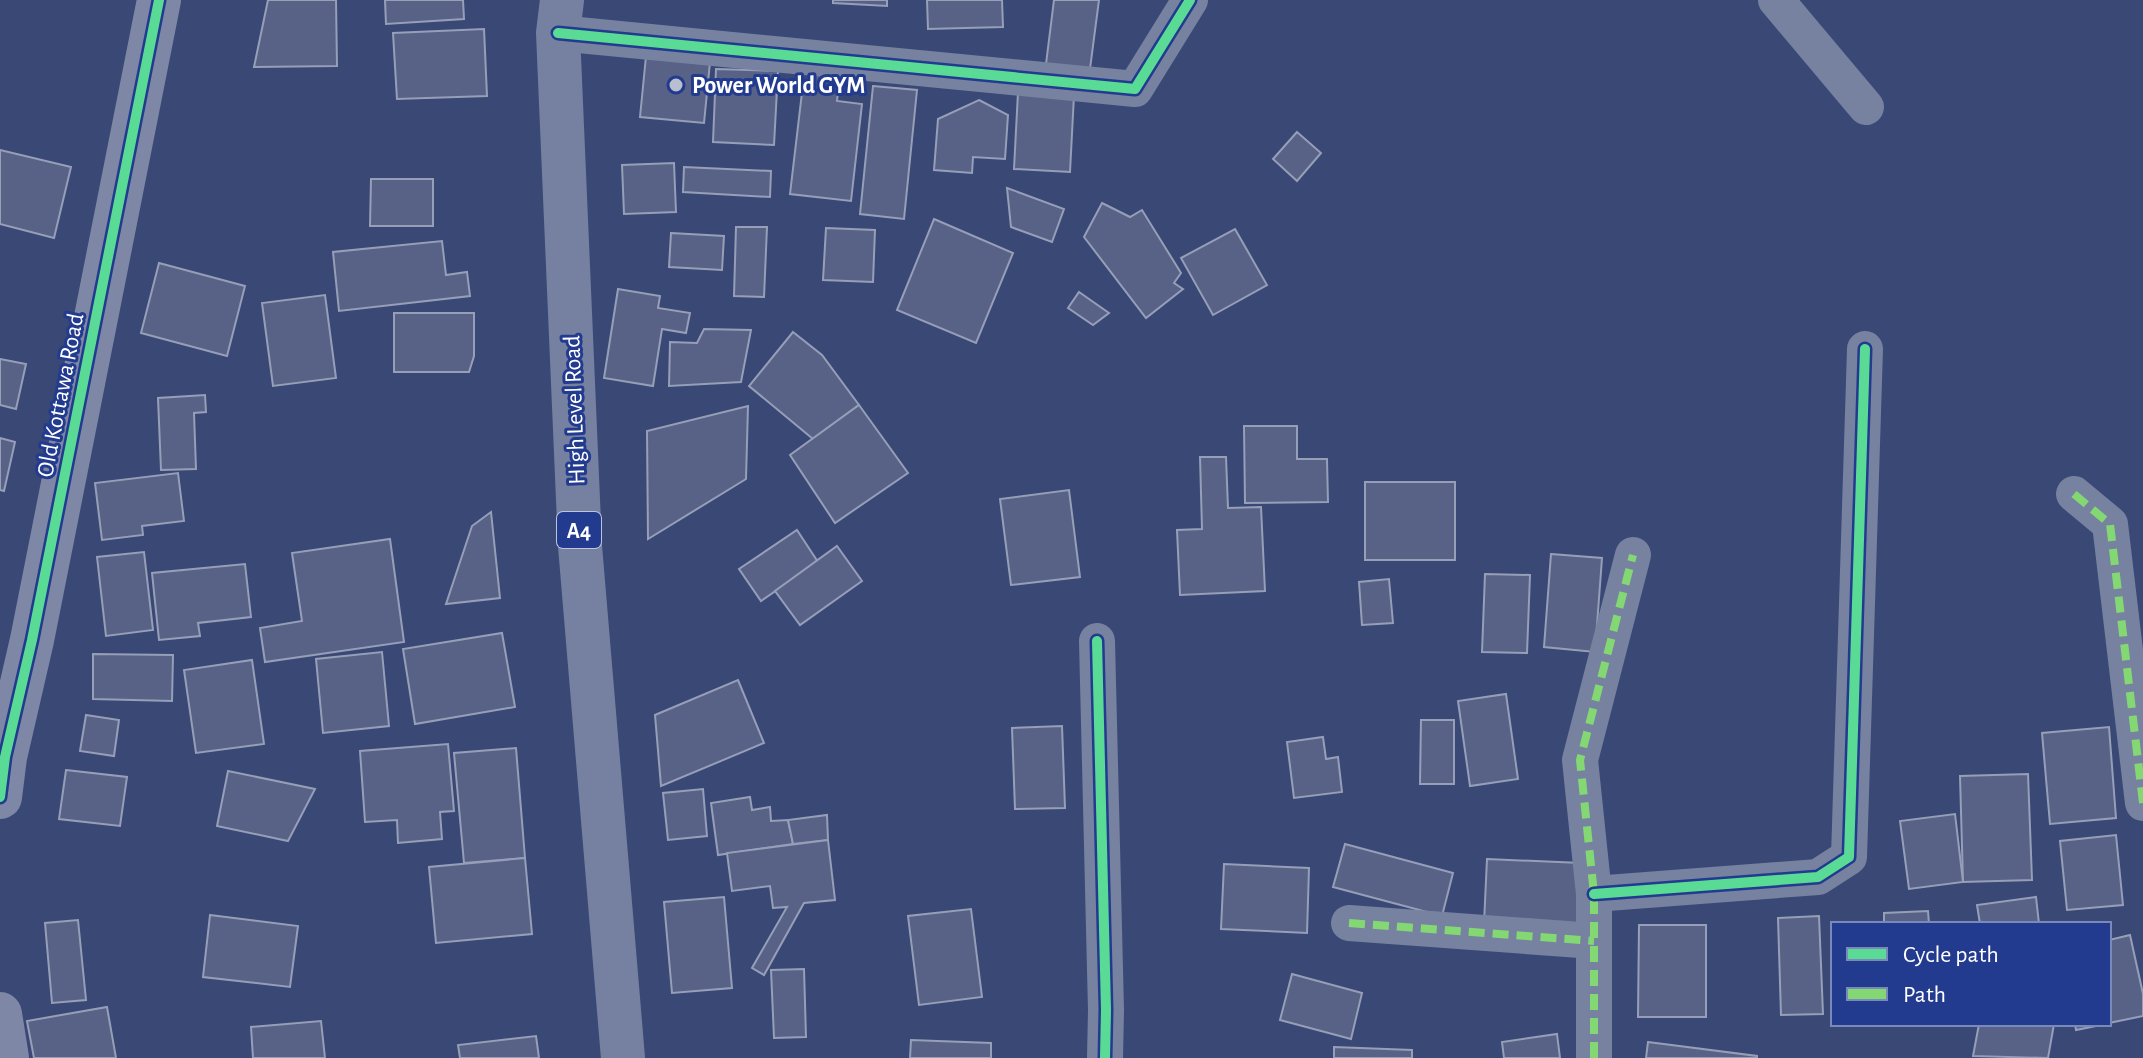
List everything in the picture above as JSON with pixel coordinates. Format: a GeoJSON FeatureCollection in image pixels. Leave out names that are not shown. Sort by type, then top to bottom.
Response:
{"type":"FeatureCollection","features":[{"type":"Feature","properties":{"kind":"highway","name":"High Level Road"},"geometry":{"type":"LineString","coordinates":[[574,16],[580,546],[623,1058]]}},
{"type":"Feature","properties":{"kind":"highway","name":"High Level Road"},"geometry":{"type":"LineString","coordinates":[[574,16],[607,544],[650,1058]]}},
{"type":"Feature","properties":{"kind":"street","name":"Old Kottawa Road"},"geometry":{"type":"LineString","coordinates":[[0,797],[5,757],[36,624],[159,0]]}},
{"type":"Feature","properties":{"kind":"street"},"geometry":{"type":"LineString","coordinates":[[574,16],[1135,89],[1190,0]]}},
{"type":"Feature","properties":{"kind":"street"},"geometry":{"type":"LineString","coordinates":[[1776,0],[1866,107]]}},
{"type":"Feature","properties":{"kind":"street"},"geometry":{"type":"LineString","coordinates":[[1594,894],[1818,877],[1849,857],[1865,349]]}},
{"type":"Feature","properties":{"kind":"street"},"geometry":{"type":"LineString","coordinates":[[2074,494],[2110,524],[2143,803]]}},
{"type":"Feature","properties":{"kind":"street"},"geometry":{"type":"LineString","coordinates":[[1594,1058],[1594,894],[1580,760],[1633,555]]}},
{"type":"Feature","properties":{"kind":"street"},"geometry":{"type":"LineString","coordinates":[[1097,641],[1105,1058]]}},
{"type":"Feature","properties":{"kind":"street"},"geometry":{"type":"LineString","coordinates":[[1349,923],[1594,941]]}},
{"type":"Feature","properties":{"kind":"building"},"geometry":{"type":"Polygon","coordinates":[[[268,0],[336,0],[337,66],[254,67],[268,0]]]}},
{"type":"Feature","properties":{"kind":"building"},"geometry":{"type":"Polygon","coordinates":[[[385,0],[463,0],[464,19],[386,24],[385,0]]]}},
{"type":"Feature","properties":{"kind":"building"},"geometry":{"type":"Polygon","coordinates":[[[833,0],[887,0],[887,6],[833,3],[833,0]]]}},
{"type":"Feature","properties":{"kind":"building"},"geometry":{"type":"Polygon","coordinates":[[[927,0],[1002,0],[1003,27],[928,29],[927,0]]]}},
{"type":"Feature","properties":{"kind":"building"},"geometry":{"type":"Polygon","coordinates":[[[1054,0],[1099,0],[1090,69],[1046,64],[1054,0]]]}},
{"type":"Feature","properties":{"kind":"building"},"geometry":{"type":"Polygon","coordinates":[[[484,29],[487,96],[397,99],[393,33],[484,29]]]}},
{"type":"Feature","properties":{"kind":"building","name":"Power World GYM"},"geometry":{"type":"Polygon","coordinates":[[[647,46],[711,52],[704,123],[640,117],[647,46]]]}},
{"type":"Feature","properties":{"kind":"building"},"geometry":{"type":"Polygon","coordinates":[[[716,69],[778,71],[774,145],[713,142],[716,69]]]}},
{"type":"Feature","properties":{"kind":"building"},"geometry":{"type":"Polygon","coordinates":[[[815,72],[840,75],[837,101],[862,104],[851,201],[790,194],[803,84],[815,72]]]}},
{"type":"Feature","properties":{"kind":"building"},"geometry":{"type":"Polygon","coordinates":[[[873,86],[917,90],[904,219],[860,214],[873,86]]]}},
{"type":"Feature","properties":{"kind":"building"},"geometry":{"type":"Polygon","coordinates":[[[1018,92],[1074,95],[1070,172],[1014,169],[1018,92]]]}},
{"type":"Feature","properties":{"kind":"building"},"geometry":{"type":"Polygon","coordinates":[[[979,100],[1008,115],[1005,159],[973,157],[972,173],[934,170],[938,119],[979,100]]]}},
{"type":"Feature","properties":{"kind":"building"},"geometry":{"type":"Polygon","coordinates":[[[1297,132],[1321,153],[1297,181],[1273,159],[1297,132]]]}},
{"type":"Feature","properties":{"kind":"building"},"geometry":{"type":"Polygon","coordinates":[[[0,150],[71,167],[54,238],[0,224],[0,150]]]}},
{"type":"Feature","properties":{"kind":"building"},"geometry":{"type":"Polygon","coordinates":[[[674,163],[676,212],[624,214],[622,165],[674,163]]]}},
{"type":"Feature","properties":{"kind":"building"},"geometry":{"type":"Polygon","coordinates":[[[684,167],[771,171],[770,197],[683,192],[684,167]]]}},
{"type":"Feature","properties":{"kind":"building"},"geometry":{"type":"Polygon","coordinates":[[[371,179],[433,179],[433,226],[370,226],[371,179]]]}},
{"type":"Feature","properties":{"kind":"building"},"geometry":{"type":"Polygon","coordinates":[[[1007,188],[1064,209],[1052,242],[1011,227],[1007,188]]]}},
{"type":"Feature","properties":{"kind":"building"},"geometry":{"type":"Polygon","coordinates":[[[1102,203],[1130,217],[1142,210],[1181,273],[1174,283],[1183,289],[1146,318],[1084,237],[1102,203]]]}},
{"type":"Feature","properties":{"kind":"building"},"geometry":{"type":"Polygon","coordinates":[[[934,219],[1013,253],[976,343],[897,310],[934,219]]]}},
{"type":"Feature","properties":{"kind":"building"},"geometry":{"type":"Polygon","coordinates":[[[736,227],[767,227],[764,297],[734,296],[736,227]]]}},
{"type":"Feature","properties":{"kind":"building"},"geometry":{"type":"Polygon","coordinates":[[[826,228],[875,230],[873,282],[823,280],[826,228]]]}},
{"type":"Feature","properties":{"kind":"building"},"geometry":{"type":"Polygon","coordinates":[[[1235,229],[1267,285],[1213,315],[1181,258],[1235,229]]]}},
{"type":"Feature","properties":{"kind":"building"},"geometry":{"type":"Polygon","coordinates":[[[671,233],[724,236],[722,270],[669,267],[671,233]]]}},
{"type":"Feature","properties":{"kind":"building"},"geometry":{"type":"Polygon","coordinates":[[[442,241],[446,275],[467,272],[470,296],[339,311],[333,252],[442,241]]]}},
{"type":"Feature","properties":{"kind":"building"},"geometry":{"type":"Polygon","coordinates":[[[159,263],[245,286],[227,356],[141,333],[159,263]]]}},
{"type":"Feature","properties":{"kind":"building"},"geometry":{"type":"Polygon","coordinates":[[[618,289],[660,296],[658,308],[690,313],[686,333],[662,329],[653,386],[604,378],[618,289]]]}},
{"type":"Feature","properties":{"kind":"building"},"geometry":{"type":"Polygon","coordinates":[[[1079,292],[1109,313],[1093,325],[1068,308],[1079,292]]]}},
{"type":"Feature","properties":{"kind":"building"},"geometry":{"type":"Polygon","coordinates":[[[325,295],[336,378],[273,386],[262,303],[325,295]]]}},
{"type":"Feature","properties":{"kind":"building"},"geometry":{"type":"Polygon","coordinates":[[[394,313],[474,313],[474,356],[469,372],[394,372],[394,313]]]}},
{"type":"Feature","properties":{"kind":"building"},"geometry":{"type":"Polygon","coordinates":[[[704,329],[751,330],[741,382],[669,386],[670,342],[697,343],[704,329]]]}},
{"type":"Feature","properties":{"kind":"building"},"geometry":{"type":"Polygon","coordinates":[[[793,332],[822,355],[859,405],[813,439],[749,386],[793,332]]]}},
{"type":"Feature","properties":{"kind":"building"},"geometry":{"type":"Polygon","coordinates":[[[0,359],[26,364],[16,409],[0,405],[0,359]]]}},
{"type":"Feature","properties":{"kind":"building"},"geometry":{"type":"Polygon","coordinates":[[[205,395],[206,412],[194,413],[196,469],[161,470],[158,398],[205,395]]]}},
{"type":"Feature","properties":{"kind":"building"},"geometry":{"type":"Polygon","coordinates":[[[859,405],[908,473],[835,523],[790,455],[859,405]]]}},
{"type":"Feature","properties":{"kind":"building"},"geometry":{"type":"Polygon","coordinates":[[[748,406],[746,479],[648,539],[647,431],[748,406]]]}},
{"type":"Feature","properties":{"kind":"building"},"geometry":{"type":"Polygon","coordinates":[[[1244,426],[1297,426],[1297,459],[1327,459],[1328,502],[1245,503],[1244,426]]]}},
{"type":"Feature","properties":{"kind":"building"},"geometry":{"type":"Polygon","coordinates":[[[0,438],[15,442],[4,491],[0,490],[0,438]]]}},
{"type":"Feature","properties":{"kind":"building"},"geometry":{"type":"Polygon","coordinates":[[[1200,457],[1226,457],[1228,508],[1261,507],[1265,591],[1180,595],[1177,530],[1202,529],[1200,457]]]}},
{"type":"Feature","properties":{"kind":"building"},"geometry":{"type":"Polygon","coordinates":[[[178,473],[184,521],[142,526],[143,535],[102,540],[95,483],[178,473]]]}},
{"type":"Feature","properties":{"kind":"building"},"geometry":{"type":"Polygon","coordinates":[[[1365,482],[1455,482],[1455,560],[1365,560],[1365,482]]]}},
{"type":"Feature","properties":{"kind":"building"},"geometry":{"type":"Polygon","coordinates":[[[1069,490],[1080,577],[1011,585],[1000,499],[1069,490]]]}},
{"type":"Feature","properties":{"kind":"building"},"geometry":{"type":"Polygon","coordinates":[[[491,512],[500,598],[446,604],[472,526],[491,512]]]}},
{"type":"Feature","properties":{"kind":"building"},"geometry":{"type":"Polygon","coordinates":[[[797,530],[818,562],[761,601],[739,569],[797,530]]]}},
{"type":"Feature","properties":{"kind":"building"},"geometry":{"type":"Polygon","coordinates":[[[390,539],[404,642],[265,662],[260,628],[302,621],[292,553],[390,539]]]}},
{"type":"Feature","properties":{"kind":"building"},"geometry":{"type":"Polygon","coordinates":[[[837,546],[862,581],[800,625],[775,591],[837,546]]]}},
{"type":"Feature","properties":{"kind":"building"},"geometry":{"type":"Polygon","coordinates":[[[144,552],[153,630],[106,636],[97,557],[144,552]]]}},
{"type":"Feature","properties":{"kind":"building"},"geometry":{"type":"Polygon","coordinates":[[[1551,554],[1602,558],[1595,652],[1544,647],[1551,554]]]}},
{"type":"Feature","properties":{"kind":"building"},"geometry":{"type":"Polygon","coordinates":[[[245,564],[251,617],[198,623],[200,636],[159,640],[152,573],[245,564]]]}},
{"type":"Feature","properties":{"kind":"building"},"geometry":{"type":"Polygon","coordinates":[[[1485,574],[1530,575],[1527,653],[1482,652],[1485,574]]]}},
{"type":"Feature","properties":{"kind":"building"},"geometry":{"type":"Polygon","coordinates":[[[1389,579],[1393,623],[1362,625],[1359,582],[1389,579]]]}},
{"type":"Feature","properties":{"kind":"building"},"geometry":{"type":"Polygon","coordinates":[[[502,633],[515,707],[415,724],[403,649],[502,633]]]}},
{"type":"Feature","properties":{"kind":"building"},"geometry":{"type":"Polygon","coordinates":[[[382,652],[389,726],[323,733],[316,659],[382,652]]]}},
{"type":"Feature","properties":{"kind":"building"},"geometry":{"type":"Polygon","coordinates":[[[93,654],[173,655],[172,701],[93,699],[93,654]]]}},
{"type":"Feature","properties":{"kind":"building"},"geometry":{"type":"Polygon","coordinates":[[[252,660],[264,744],[196,753],[184,670],[252,660]]]}},
{"type":"Feature","properties":{"kind":"building"},"geometry":{"type":"Polygon","coordinates":[[[738,680],[764,743],[661,786],[655,715],[738,680]]]}},
{"type":"Feature","properties":{"kind":"building"},"geometry":{"type":"Polygon","coordinates":[[[1506,694],[1518,779],[1470,786],[1458,701],[1506,694]]]}},
{"type":"Feature","properties":{"kind":"building"},"geometry":{"type":"Polygon","coordinates":[[[86,715],[119,720],[114,756],[80,751],[86,715]]]}},
{"type":"Feature","properties":{"kind":"building"},"geometry":{"type":"Polygon","coordinates":[[[1421,720],[1454,720],[1454,784],[1420,784],[1421,720]]]}},
{"type":"Feature","properties":{"kind":"building"},"geometry":{"type":"Polygon","coordinates":[[[1062,726],[1065,808],[1015,809],[1012,728],[1062,726]]]}},
{"type":"Feature","properties":{"kind":"building"},"geometry":{"type":"Polygon","coordinates":[[[2109,727],[2116,818],[2050,824],[2042,733],[2109,727]]]}},
{"type":"Feature","properties":{"kind":"building"},"geometry":{"type":"Polygon","coordinates":[[[1323,737],[1326,759],[1338,757],[1342,792],[1294,798],[1287,742],[1323,737]]]}},
{"type":"Feature","properties":{"kind":"building"},"geometry":{"type":"Polygon","coordinates":[[[448,744],[454,811],[440,812],[442,839],[398,843],[397,820],[365,822],[360,751],[448,744]]]}},
{"type":"Feature","properties":{"kind":"building"},"geometry":{"type":"Polygon","coordinates":[[[516,748],[525,858],[464,863],[454,753],[516,748]]]}},
{"type":"Feature","properties":{"kind":"building"},"geometry":{"type":"Polygon","coordinates":[[[66,770],[127,777],[120,826],[59,819],[66,770]]]}},
{"type":"Feature","properties":{"kind":"building"},"geometry":{"type":"Polygon","coordinates":[[[228,771],[315,789],[288,841],[217,826],[228,771]]]}},
{"type":"Feature","properties":{"kind":"building"},"geometry":{"type":"Polygon","coordinates":[[[2028,774],[2032,880],[1963,882],[1960,776],[2028,774]]]}},
{"type":"Feature","properties":{"kind":"building"},"geometry":{"type":"Polygon","coordinates":[[[703,789],[707,836],[668,840],[663,793],[703,789]]]}},
{"type":"Feature","properties":{"kind":"building"},"geometry":{"type":"Polygon","coordinates":[[[750,797],[752,810],[770,807],[771,821],[788,820],[793,844],[718,855],[711,803],[750,797]]]}},
{"type":"Feature","properties":{"kind":"building"},"geometry":{"type":"Polygon","coordinates":[[[1955,814],[1963,882],[1909,889],[1900,821],[1955,814]]]}},
{"type":"Feature","properties":{"kind":"building"},"geometry":{"type":"Polygon","coordinates":[[[827,815],[828,840],[793,844],[788,820],[827,815]]]}},
{"type":"Feature","properties":{"kind":"building"},"geometry":{"type":"Polygon","coordinates":[[[2116,835],[2123,905],[2067,910],[2060,841],[2116,835]]]}},
{"type":"Feature","properties":{"kind":"building"},"geometry":{"type":"Polygon","coordinates":[[[828,840],[835,900],[804,903],[764,975],[752,968],[787,907],[773,908],[770,886],[732,891],[727,853],[828,840]]]}},
{"type":"Feature","properties":{"kind":"building"},"geometry":{"type":"Polygon","coordinates":[[[1345,844],[1453,873],[1442,916],[1333,887],[1345,844]]]}},
{"type":"Feature","properties":{"kind":"building"},"geometry":{"type":"Polygon","coordinates":[[[525,858],[532,934],[436,943],[429,867],[525,858]]]}},
{"type":"Feature","properties":{"kind":"building"},"geometry":{"type":"Polygon","coordinates":[[[1487,859],[1581,863],[1578,927],[1484,923],[1487,859]]]}},
{"type":"Feature","properties":{"kind":"building"},"geometry":{"type":"Polygon","coordinates":[[[1224,864],[1309,868],[1307,933],[1221,929],[1224,864]]]}},
{"type":"Feature","properties":{"kind":"building"},"geometry":{"type":"Polygon","coordinates":[[[724,897],[732,988],[672,993],[664,902],[724,897]]]}},
{"type":"Feature","properties":{"kind":"building"},"geometry":{"type":"Polygon","coordinates":[[[2036,897],[2039,922],[1980,922],[1977,905],[2036,897]]]}},
{"type":"Feature","properties":{"kind":"building"},"geometry":{"type":"Polygon","coordinates":[[[971,909],[982,997],[919,1005],[908,916],[971,909]]]}},
{"type":"Feature","properties":{"kind":"building"},"geometry":{"type":"Polygon","coordinates":[[[1928,911],[1929,922],[1884,922],[1884,913],[1928,911]]]}},
{"type":"Feature","properties":{"kind":"building"},"geometry":{"type":"Polygon","coordinates":[[[210,915],[298,926],[290,987],[203,977],[210,915]]]}},
{"type":"Feature","properties":{"kind":"building"},"geometry":{"type":"Polygon","coordinates":[[[1819,916],[1823,1014],[1781,1015],[1778,918],[1819,916]]]}},
{"type":"Feature","properties":{"kind":"building"},"geometry":{"type":"Polygon","coordinates":[[[78,920],[86,1000],[52,1003],[45,923],[78,920]]]}},
{"type":"Feature","properties":{"kind":"building"},"geometry":{"type":"Polygon","coordinates":[[[1639,925],[1706,925],[1706,1017],[1638,1017],[1639,925]]]}},
{"type":"Feature","properties":{"kind":"building"},"geometry":{"type":"Polygon","coordinates":[[[2130,935],[2143,994],[2143,1016],[2111,1023],[2111,940],[2130,935]]]}},
{"type":"Feature","properties":{"kind":"building"},"geometry":{"type":"Polygon","coordinates":[[[804,969],[806,1037],[774,1038],[771,970],[804,969]]]}},
{"type":"Feature","properties":{"kind":"building"},"geometry":{"type":"Polygon","coordinates":[[[1292,974],[1362,993],[1351,1039],[1280,1020],[1292,974]]]}},
{"type":"Feature","properties":{"kind":"building"},"geometry":{"type":"Polygon","coordinates":[[[107,1007],[116,1058],[34,1058],[27,1021],[107,1007]]]}},
{"type":"Feature","properties":{"kind":"building"},"geometry":{"type":"Polygon","coordinates":[[[321,1021],[325,1058],[253,1058],[251,1027],[321,1021]]]}},
{"type":"Feature","properties":{"kind":"building"},"geometry":{"type":"Polygon","coordinates":[[[1979,1026],[2054,1026],[2048,1058],[1973,1056],[1979,1026]]]}},
{"type":"Feature","properties":{"kind":"building"},"geometry":{"type":"Polygon","coordinates":[[[2075,1026],[2096,1026],[2076,1030],[2075,1026]]]}},
{"type":"Feature","properties":{"kind":"building"},"geometry":{"type":"Polygon","coordinates":[[[1557,1034],[1560,1058],[1504,1058],[1502,1042],[1557,1034]]]}},
{"type":"Feature","properties":{"kind":"building"},"geometry":{"type":"Polygon","coordinates":[[[536,1036],[539,1058],[460,1058],[458,1045],[536,1036]]]}},
{"type":"Feature","properties":{"kind":"building"},"geometry":{"type":"Polygon","coordinates":[[[911,1040],[991,1043],[991,1058],[910,1058],[911,1040]]]}},
{"type":"Feature","properties":{"kind":"building"},"geometry":{"type":"Polygon","coordinates":[[[1648,1042],[1757,1056],[1757,1058],[1646,1058],[1648,1042]]]}},
{"type":"Feature","properties":{"kind":"building"},"geometry":{"type":"Polygon","coordinates":[[[1334,1047],[1412,1050],[1412,1058],[1334,1058],[1334,1047]]]}},
{"type":"Feature","properties":{"kind":"marked path"},"geometry":{"type":"LineString","coordinates":[[2074,494],[2110,524],[2143,803]]}},
{"type":"Feature","properties":{"kind":"marked path"},"geometry":{"type":"LineString","coordinates":[[1594,1058],[1594,894],[1580,760],[1633,555]]}},
{"type":"Feature","properties":{"kind":"marked path"},"geometry":{"type":"LineString","coordinates":[[1349,923],[1594,941]]}},
{"type":"Feature","properties":{"kind":"cycle path"},"geometry":{"type":"LineString","coordinates":[[0,797],[5,757],[32,640],[159,0]]}},
{"type":"Feature","properties":{"kind":"cycle path"},"geometry":{"type":"LineString","coordinates":[[558,33],[1135,89],[1190,0]]}},
{"type":"Feature","properties":{"kind":"cycle path"},"geometry":{"type":"LineString","coordinates":[[1594,894],[1818,877],[1849,857],[1865,349]]}},
{"type":"Feature","properties":{"kind":"cycle path"},"geometry":{"type":"LineString","coordinates":[[1097,641],[1105,1058]]}},
{"type":"Feature","properties":{"kind":"place","name":"Power World GYM"},"geometry":{"type":"Point","coordinates":[676,85]}}]}
